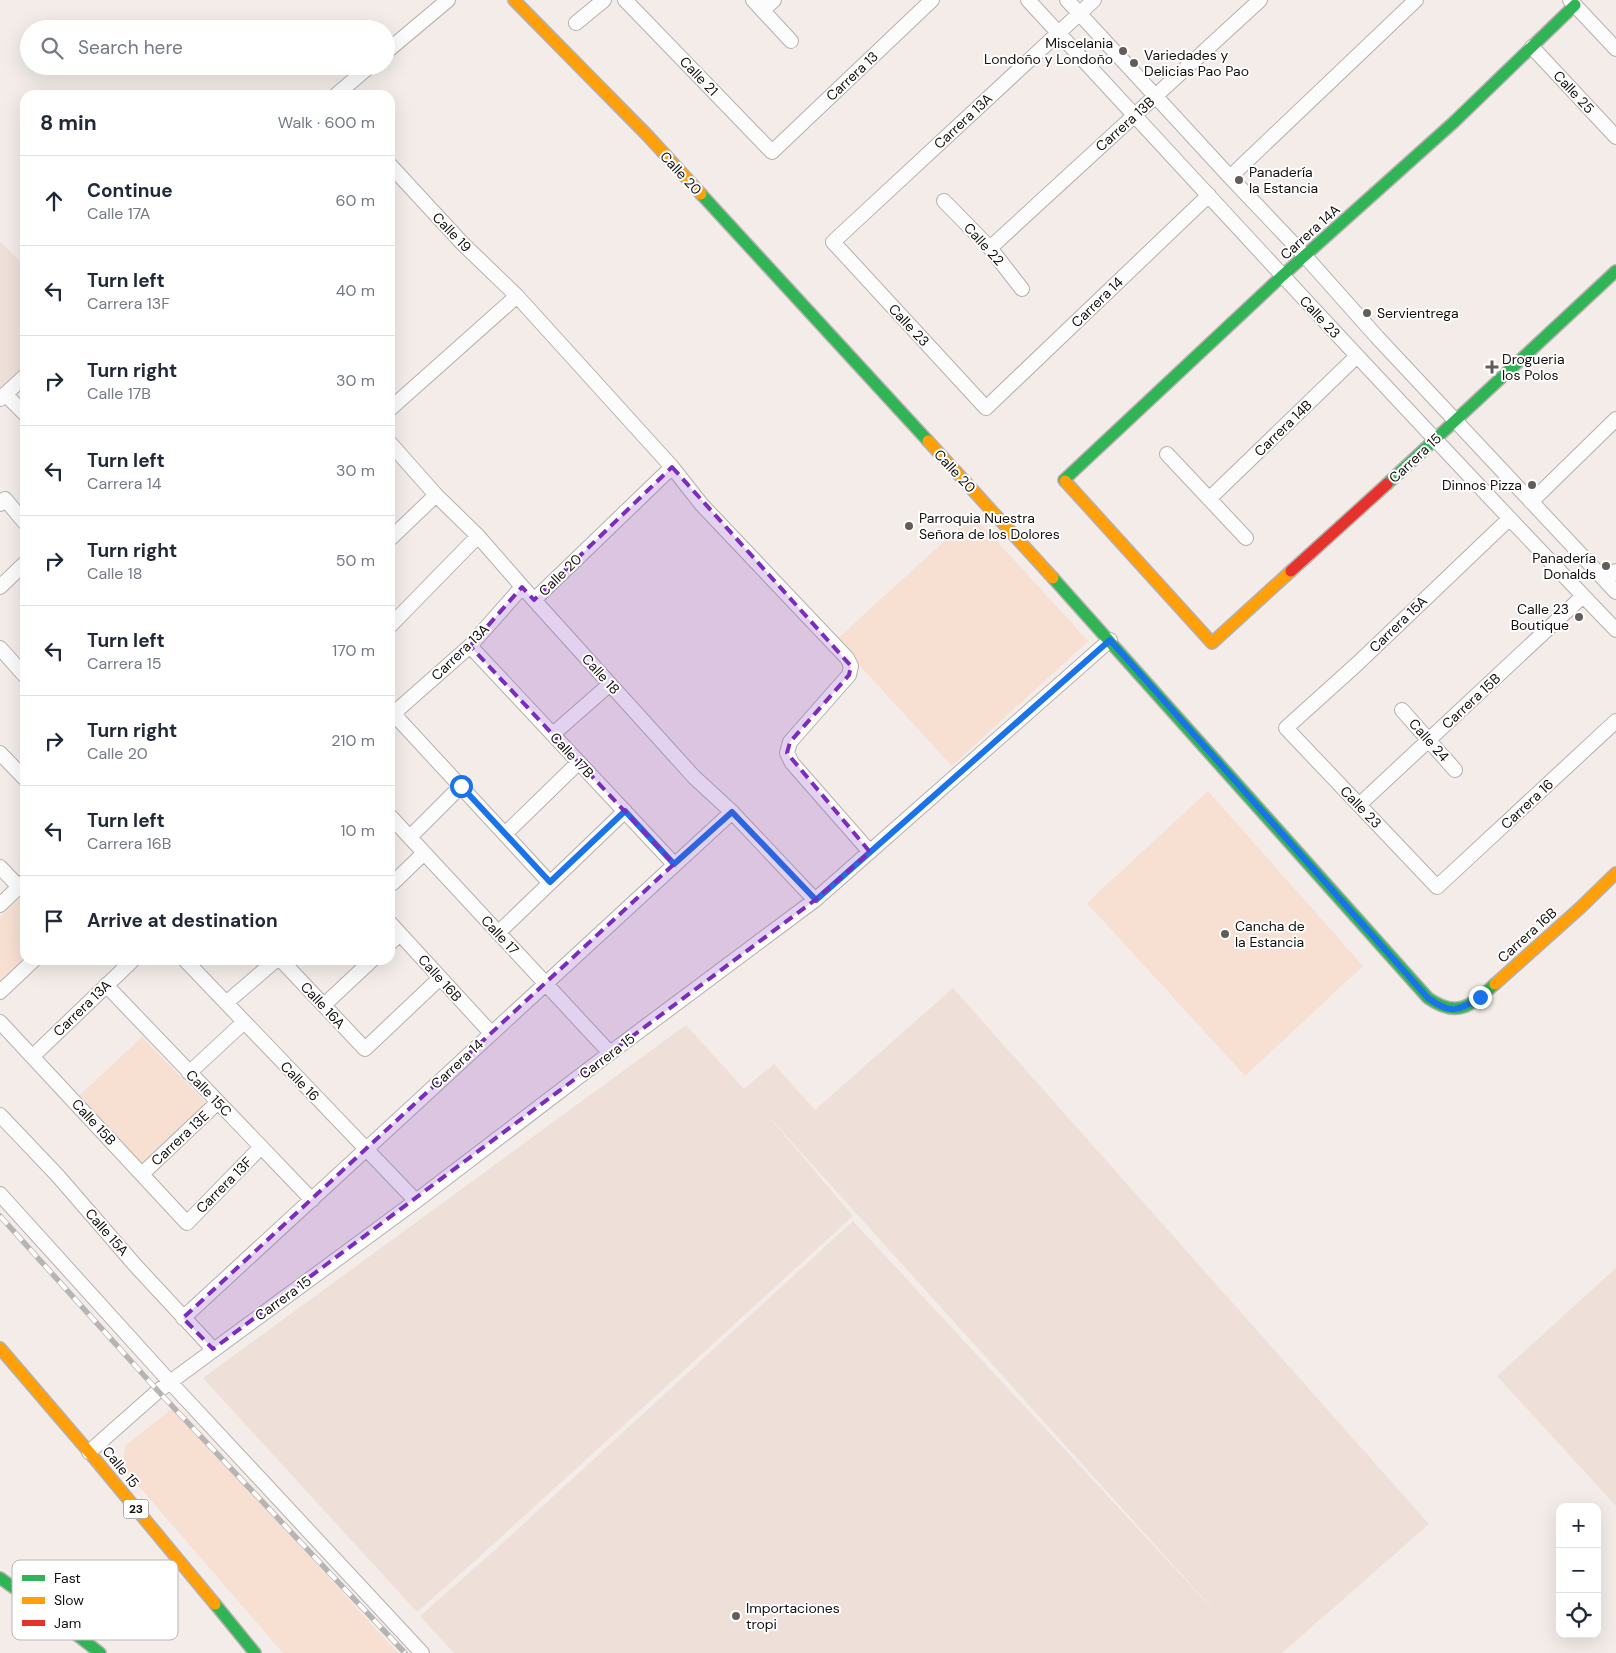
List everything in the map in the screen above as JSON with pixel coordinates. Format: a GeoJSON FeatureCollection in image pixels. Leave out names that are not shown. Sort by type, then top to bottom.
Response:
{"type":"FeatureCollection","features":[{"type":"Feature","properties":{"kind":"street"},"geometry":{"type":"LineString","coordinates":[[395,44],[448,0]]}},
{"type":"Feature","properties":{"kind":"street","name":"Calle 20"},"geometry":{"type":"LineString","coordinates":[[514,0],[648,136],[1110,640],[1428,998],[1441,1008],[1452,1009]]}},
{"type":"Feature","properties":{"kind":"street"},"geometry":{"type":"LineString","coordinates":[[576,23],[604,0]]}},
{"type":"Feature","properties":{"kind":"street","name":"Calle 21"},"geometry":{"type":"LineString","coordinates":[[625,0],[772,152]]}},
{"type":"Feature","properties":{"kind":"street"},"geometry":{"type":"LineString","coordinates":[[774,0],[758,5],[791,41]]}},
{"type":"Feature","properties":{"kind":"street","name":"Carrera 13"},"geometry":{"type":"LineString","coordinates":[[772,152],[932,0]]}},
{"type":"Feature","properties":{"kind":"street","name":"Calle 23"},"geometry":{"type":"LineString","coordinates":[[1028,0],[1435,440],[1616,630]]}},
{"type":"Feature","properties":{"kind":"street","name":"Calle 23"},"geometry":{"type":"LineString","coordinates":[[1067,0],[1531,502],[1611,576],[1616,592]]}},
{"type":"Feature","properties":{"kind":"street","name":"Carrera 13A"},"geometry":{"type":"LineString","coordinates":[[833,242],[1094,0]]}},
{"type":"Feature","properties":{"kind":"street","name":"Carrera 13B"},"geometry":{"type":"LineString","coordinates":[[990,248],[1260,0]]}},
{"type":"Feature","properties":{"kind":"street"},"geometry":{"type":"LineString","coordinates":[[1230,177],[1416,0]]}},
{"type":"Feature","properties":{"kind":"street"},"geometry":{"type":"LineString","coordinates":[[1572,2],[1616,49]]}},
{"type":"Feature","properties":{"kind":"street","name":"Carrera 14A"},"geometry":{"type":"LineString","coordinates":[[1212,644],[1064,480],[1282,276],[1454,122],[1532,47],[1572,2]]}},
{"type":"Feature","properties":{"kind":"street","name":"Calle 25"},"geometry":{"type":"LineString","coordinates":[[1532,47],[1616,137]]}},
{"type":"Feature","properties":{"kind":"street"},"geometry":{"type":"LineString","coordinates":[[342,90],[359,75]]}},
{"type":"Feature","properties":{"kind":"street","name":"Calle 19"},"geometry":{"type":"LineString","coordinates":[[395,171],[463,244],[517,296],[672,467]]}},
{"type":"Feature","properties":{"kind":"street","name":"Carrera 14"},"geometry":{"type":"LineString","coordinates":[[986,408],[1209,195]]}},
{"type":"Feature","properties":{"kind":"street","name":"Calle 22"},"geometry":{"type":"LineString","coordinates":[[944,200],[990,248],[1022,289]]}},
{"type":"Feature","properties":{"kind":"street","name":"Calle 23"},"geometry":{"type":"LineString","coordinates":[[833,242],[986,408]]}},
{"type":"Feature","properties":{"kind":"street","name":"Carrera 15"},"geometry":{"type":"LineString","coordinates":[[1212,644],[1616,271]]}},
{"type":"Feature","properties":{"kind":"street"},"geometry":{"type":"LineString","coordinates":[[395,405],[517,296]]}},
{"type":"Feature","properties":{"kind":"street","name":"Carrera 14B"},"geometry":{"type":"LineString","coordinates":[[1209,499],[1357,356]]}},
{"type":"Feature","properties":{"kind":"street"},"geometry":{"type":"LineString","coordinates":[[20,381],[3,396],[20,410]]}},
{"type":"Feature","properties":{"kind":"street"},"geometry":{"type":"LineString","coordinates":[[1531,502],[1616,419]]}},
{"type":"Feature","properties":{"kind":"street","name":"Calle 18"},"geometry":{"type":"LineString","coordinates":[[395,449],[436,495],[478,536],[694,777],[732,812],[816,900]]}},
{"type":"Feature","properties":{"kind":"street"},"geometry":{"type":"LineString","coordinates":[[1166,454],[1246,538]]}},
{"type":"Feature","properties":{"kind":"street"},"geometry":{"type":"LineString","coordinates":[[672,467],[702,505],[847,658],[851,666],[849,675],[790,742],[787,753],[792,763],[870,852]]}},
{"type":"Feature","properties":{"kind":"street","name":"Calle 20"},"geometry":{"type":"LineString","coordinates":[[534,600],[672,467]]}},
{"type":"Feature","properties":{"kind":"street"},"geometry":{"type":"LineString","coordinates":[[395,534],[436,495]]}},
{"type":"Feature","properties":{"kind":"street"},"geometry":{"type":"LineString","coordinates":[[3,501],[20,518]]}},
{"type":"Feature","properties":{"kind":"street","name":"Carrera 15A"},"geometry":{"type":"LineString","coordinates":[[1286,728],[1357,664],[1509,519]]}},
{"type":"Feature","properties":{"kind":"street"},"geometry":{"type":"LineString","coordinates":[[395,621],[478,536]]}},
{"type":"Feature","properties":{"kind":"street"},"geometry":{"type":"LineString","coordinates":[[0,586],[20,568]]}},
{"type":"Feature","properties":{"kind":"street","name":"Carrera 13A"},"geometry":{"type":"LineString","coordinates":[[395,708],[470,646],[522,587]]}},
{"type":"Feature","properties":{"kind":"street","name":"Carrera 15B"},"geometry":{"type":"LineString","coordinates":[[1359,805],[1583,596]]}},
{"type":"Feature","properties":{"kind":"street","name":"Carrera 15"},"geometry":{"type":"LineString","coordinates":[[89,1452],[158,1391],[213,1349],[416,1202],[610,1053],[816,900],[1110,640]]}},
{"type":"Feature","properties":{"kind":"street","name":"Calle 17B"},"geometry":{"type":"LineString","coordinates":[[470,646],[674,864]]}},
{"type":"Feature","properties":{"kind":"street"},"geometry":{"type":"LineString","coordinates":[[0,648],[20,670]]}},
{"type":"Feature","properties":{"kind":"street"},"geometry":{"type":"LineString","coordinates":[[553,734],[610,684]]}},
{"type":"Feature","properties":{"kind":"street","name":"Calle 24"},"geometry":{"type":"LineString","coordinates":[[1402,710],[1456,770]]}},
{"type":"Feature","properties":{"kind":"street"},"geometry":{"type":"LineString","coordinates":[[395,714],[550,882]]}},
{"type":"Feature","properties":{"kind":"street","name":"Carrera 16"},"geometry":{"type":"LineString","coordinates":[[1437,887],[1616,721]]}},
{"type":"Feature","properties":{"kind":"street","name":"Calle 23"},"geometry":{"type":"LineString","coordinates":[[1286,728],[1437,887]]}},
{"type":"Feature","properties":{"kind":"street"},"geometry":{"type":"LineString","coordinates":[[0,753],[20,773]]}},
{"type":"Feature","properties":{"kind":"street"},"geometry":{"type":"LineString","coordinates":[[505,834],[579,762]]}},
{"type":"Feature","properties":{"kind":"street"},"geometry":{"type":"LineString","coordinates":[[410,837],[461,786]]}},
{"type":"Feature","properties":{"kind":"street"},"geometry":{"type":"LineString","coordinates":[[498,933],[625,811]]}},
{"type":"Feature","properties":{"kind":"street","name":"Carrera 14"},"geometry":{"type":"LineString","coordinates":[[183,1318],[732,812]]}},
{"type":"Feature","properties":{"kind":"street","name":"Calle 17"},"geometry":{"type":"LineString","coordinates":[[395,821],[610,1053]]}},
{"type":"Feature","properties":{"kind":"street"},"geometry":{"type":"LineString","coordinates":[[395,881],[424,853]]}},
{"type":"Feature","properties":{"kind":"street"},"geometry":{"type":"LineString","coordinates":[[0,867],[20,882]]}},
{"type":"Feature","properties":{"kind":"street","name":"Carrera 16B"},"geometry":{"type":"LineString","coordinates":[[1452,1009],[1466,1006],[1480,997],[1580,908],[1616,873]]}},
{"type":"Feature","properties":{"kind":"street"},"geometry":{"type":"LineString","coordinates":[[0,905],[20,886]]}},
{"type":"Feature","properties":{"kind":"street","name":"Calle 16B"},"geometry":{"type":"LineString","coordinates":[[395,938],[440,978],[490,1034]]}},
{"type":"Feature","properties":{"kind":"street"},"geometry":{"type":"LineString","coordinates":[[0,992],[29,965]]}},
{"type":"Feature","properties":{"kind":"street","name":"Carrera 13A"},"geometry":{"type":"LineString","coordinates":[[33,1056],[128,965]]}},
{"type":"Feature","properties":{"kind":"street","name":"Calle 16"},"geometry":{"type":"LineString","coordinates":[[190,965],[416,1202]]}},
{"type":"Feature","properties":{"kind":"street"},"geometry":{"type":"LineString","coordinates":[[226,1003],[270,965]]}},
{"type":"Feature","properties":{"kind":"street","name":"Calle 16A"},"geometry":{"type":"LineString","coordinates":[[287,965],[364,1049],[440,978]]}},
{"type":"Feature","properties":{"kind":"street"},"geometry":{"type":"LineString","coordinates":[[324,1005],[367,965]]}},
{"type":"Feature","properties":{"kind":"street","name":"Calle 15C"},"geometry":{"type":"LineString","coordinates":[[106,985],[312,1200]]}},
{"type":"Feature","properties":{"kind":"street","name":"Calle 15B"},"geometry":{"type":"LineString","coordinates":[[0,1022],[186,1222]]}},
{"type":"Feature","properties":{"kind":"street"},"geometry":{"type":"LineString","coordinates":[[190,1073],[244,1022]]}},
{"type":"Feature","properties":{"kind":"street","name":"Carrera 13E"},"geometry":{"type":"LineString","coordinates":[[142,1174],[218,1102]]}},
{"type":"Feature","properties":{"kind":"street","name":"Calle 15A"},"geometry":{"type":"LineString","coordinates":[[0,1115],[58,1176],[183,1318],[213,1349]]}},
{"type":"Feature","properties":{"kind":"street","name":"Carrera 13F"},"geometry":{"type":"LineString","coordinates":[[186,1222],[261,1147]]}},
{"type":"Feature","properties":{"kind":"street"},"geometry":{"type":"LineString","coordinates":[[0,1194],[170,1382],[422,1653]]}},
{"type":"Feature","properties":{"kind":"street","name":"Calle 15"},"geometry":{"type":"LineString","coordinates":[[0,1348],[89,1452],[255,1653]]}},
{"type":"Feature","properties":{"kind":"street"},"geometry":{"type":"LineString","coordinates":[[0,1578],[12,1587]]}},
{"type":"Feature","properties":{"kind":"street"},"geometry":{"type":"LineString","coordinates":[[83,1640],[100,1653]]}},
{"type":"Feature","properties":{"kind":"highlighted area"},"geometry":{"type":"Polygon","coordinates":[[[672,467],[851,666],[849,675],[790,742],[787,753],[870,852],[815,900],[213,1349],[183,1318],[674,864],[470,646],[522,587],[534,600],[672,467]]]}},
{"type":"Feature","properties":{"kind":"shaded area"},"geometry":{"type":"Polygon","coordinates":[[[0,241],[20,261],[20,381],[0,399],[0,241]]]}},
{"type":"Feature","properties":{"kind":"shaded area"},"geometry":{"type":"Polygon","coordinates":[[[973,515],[1088,641],[952,766],[836,640],[973,515]]]}},
{"type":"Feature","properties":{"kind":"shaded area","name":"Cancha de la Estancia"},"geometry":{"type":"Polygon","coordinates":[[[1208,791],[1363,966],[1245,1076],[1087,903],[1208,791]]]}},
{"type":"Feature","properties":{"kind":"shaded area"},"geometry":{"type":"Polygon","coordinates":[[[20,899],[20,962],[0,980],[0,917],[20,899]]]}},
{"type":"Feature","properties":{"kind":"shaded area"},"geometry":{"type":"Polygon","coordinates":[[[953,988],[1429,1524],[1282,1653],[454,1653],[420,1616],[496,1549],[853,1221],[1230,1628],[763,1110],[853,1216],[417,1612],[203,1378],[686,1025],[744,1089],[774,1064],[815,1110],[953,988]]]}},
{"type":"Feature","properties":{"kind":"shaded area"},"geometry":{"type":"Polygon","coordinates":[[[142,1037],[207,1104],[142,1164],[80,1095],[142,1037]]]}},
{"type":"Feature","properties":{"kind":"shaded area"},"geometry":{"type":"Polygon","coordinates":[[[1616,1268],[1616,1506],[1497,1376],[1616,1268]]]}},
{"type":"Feature","properties":{"kind":"shaded area"},"geometry":{"type":"Polygon","coordinates":[[[173,1408],[398,1653],[283,1653],[129,1475],[123,1459],[126,1445],[173,1408]]]}},
{"type":"Feature","properties":{"kind":"railway"},"geometry":{"type":"LineString","coordinates":[[0,1216],[158,1391],[405,1653]]}},
{"type":"Feature","properties":{"kind":"traffic: fast"},"geometry":{"type":"LineString","coordinates":[[1065,481],[1282,276],[1454,122],[1575,5]]}},
{"type":"Feature","properties":{"kind":"traffic: fast"},"geometry":{"type":"LineString","coordinates":[[701,194],[928,441]]}},
{"type":"Feature","properties":{"kind":"traffic: fast"},"geometry":{"type":"LineString","coordinates":[[1387,484],[1616,271]]}},
{"type":"Feature","properties":{"kind":"traffic: fast"},"geometry":{"type":"LineString","coordinates":[[1053,578],[1428,998],[1448,1008],[1464,1007],[1479,998],[1495,984]]}},
{"type":"Feature","properties":{"kind":"traffic: fast"},"geometry":{"type":"LineString","coordinates":[[0,1578],[12,1587]]}},
{"type":"Feature","properties":{"kind":"traffic: fast"},"geometry":{"type":"LineString","coordinates":[[215,1604],[255,1653]]}},
{"type":"Feature","properties":{"kind":"traffic: fast"},"geometry":{"type":"LineString","coordinates":[[83,1640],[100,1653]]}},
{"type":"Feature","properties":{"kind":"traffic: slow"},"geometry":{"type":"LineString","coordinates":[[514,0],[648,136],[701,194]]}},
{"type":"Feature","properties":{"kind":"traffic: slow"},"geometry":{"type":"LineString","coordinates":[[928,441],[1053,578]]}},
{"type":"Feature","properties":{"kind":"traffic: slow"},"geometry":{"type":"LineString","coordinates":[[1065,481],[1212,643],[1291,571]]}},
{"type":"Feature","properties":{"kind":"traffic: slow"},"geometry":{"type":"LineString","coordinates":[[1495,984],[1616,873]]}},
{"type":"Feature","properties":{"kind":"traffic: slow"},"geometry":{"type":"LineString","coordinates":[[0,1348],[215,1604]]}},
{"type":"Feature","properties":{"kind":"traffic: jam"},"geometry":{"type":"LineString","coordinates":[[1291,571],[1387,484]]}},
{"type":"Feature","properties":{"kind":"place","name":"Miscelania Londoño y Londoño"},"geometry":{"type":"Point","coordinates":[1123,51]}},
{"type":"Feature","properties":{"kind":"place","name":"Variedades y Delicias Pao Pao"},"geometry":{"type":"Point","coordinates":[1134,63]}},
{"type":"Feature","properties":{"kind":"place","name":"Panadería la Estancia"},"geometry":{"type":"Point","coordinates":[1239,180]}},
{"type":"Feature","properties":{"kind":"place","name":"Servientrega"},"geometry":{"type":"Point","coordinates":[1367,313]}},
{"type":"Feature","properties":{"kind":"place","name":"Drogueria los Polos"},"geometry":{"type":"Point","coordinates":[1492,367]}},
{"type":"Feature","properties":{"kind":"place","name":"Dinnos Pizza"},"geometry":{"type":"Point","coordinates":[1532,485]}},
{"type":"Feature","properties":{"kind":"place","name":"Parroquia Nuestra Señora de los Dolores"},"geometry":{"type":"Point","coordinates":[909,526]}},
{"type":"Feature","properties":{"kind":"place","name":"Panadería Donalds"},"geometry":{"type":"Point","coordinates":[1606,566]}},
{"type":"Feature","properties":{"kind":"place","name":"Calle 23 Boutique"},"geometry":{"type":"Point","coordinates":[1579,617]}},
{"type":"Feature","properties":{"kind":"place","name":"Cancha de la Estancia"},"geometry":{"type":"Point","coordinates":[1225,934]}},
{"type":"Feature","properties":{"kind":"place","name":"Importaciones tropi"},"geometry":{"type":"Point","coordinates":[736,1616]}},
{"type":"Feature","properties":{"kind":"route"},"geometry":{"type":"LineString","coordinates":[[461,786],[550,882],[625,811],[674,864],[732,812],[816,900],[1110,640],[1428,998],[1441,1008],[1452,1009],[1466,1006],[1480,997]]}}]}
